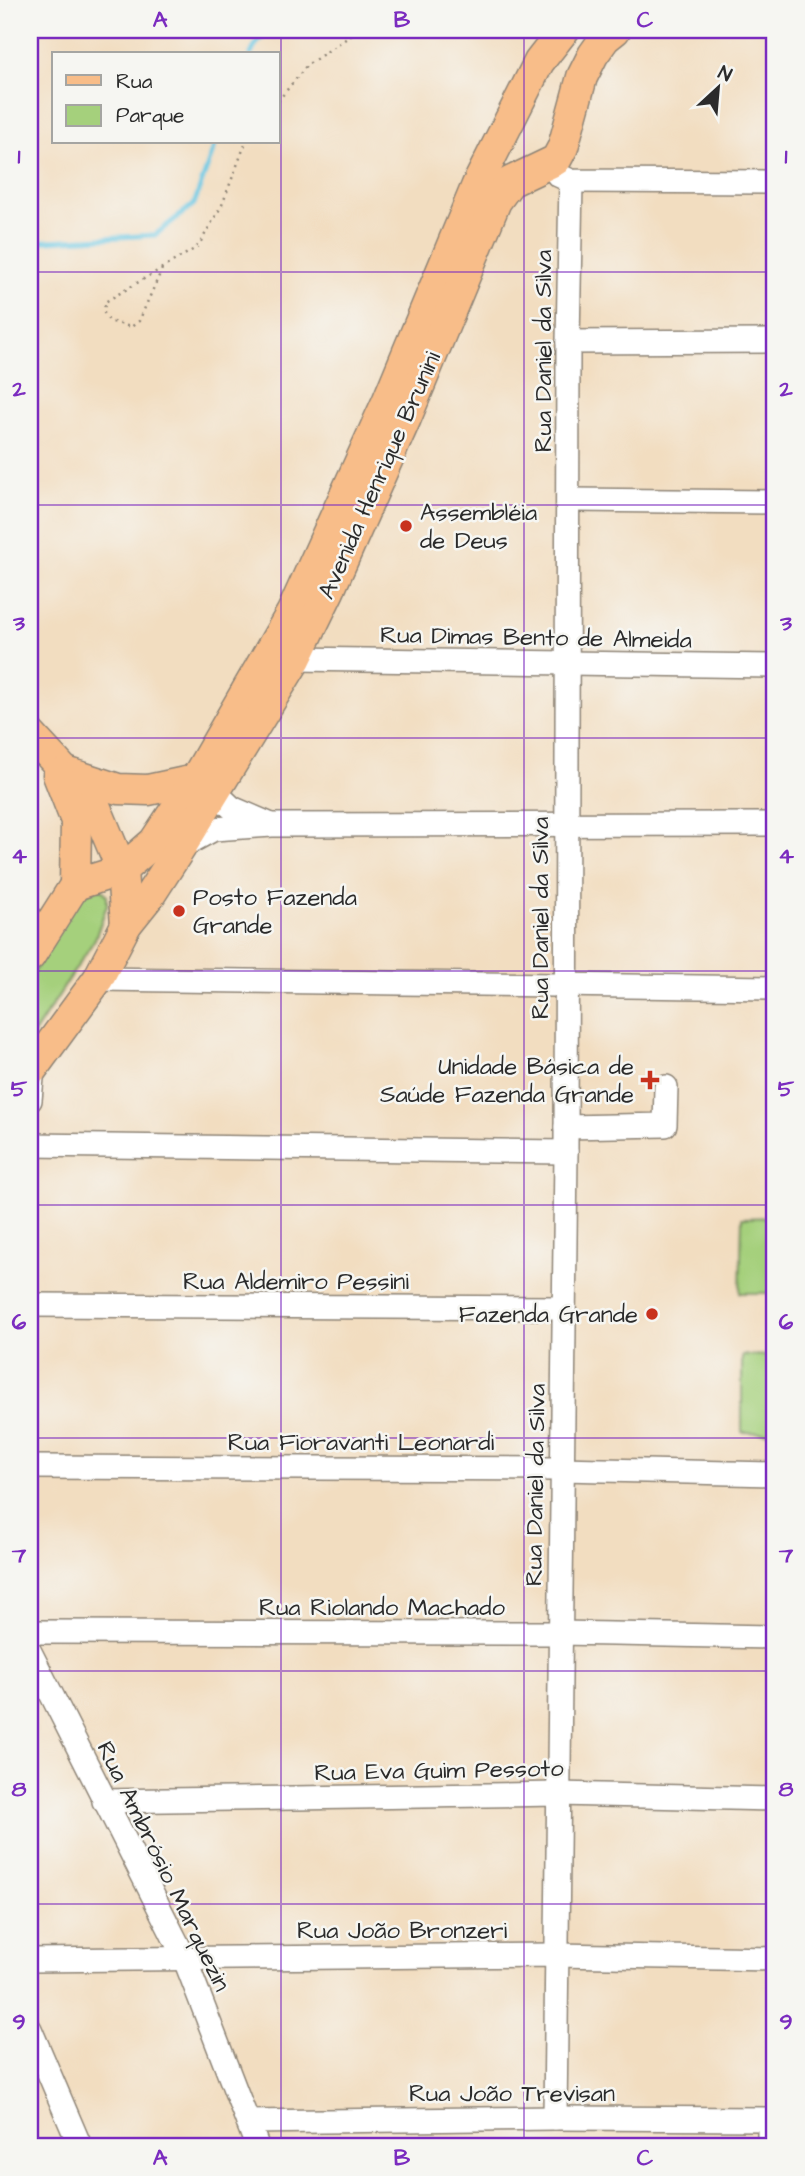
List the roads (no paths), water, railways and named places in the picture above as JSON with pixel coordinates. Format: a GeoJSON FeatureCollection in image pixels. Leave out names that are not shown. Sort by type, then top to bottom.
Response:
{"type":"FeatureCollection","features":[{"type":"Feature","properties":{"kind":"main road","name":"Avenida Henrique Brunini"},"geometry":{"type":"LineString","coordinates":[[32,1069],[98,979],[126,925],[181,847],[205,786],[292,612],[387,402],[477,185],[539,62],[564,30]]}},
{"type":"Feature","properties":{"kind":"main road","name":"Avenida Henrique Brunini"},"geometry":{"type":"LineString","coordinates":[[122,870],[154,842],[205,786],[296,659],[406,418],[496,201],[510,182],[556,160],[563,147],[582,78],[593,55],[605,38],[615,30]]}},
{"type":"Feature","properties":{"kind":"main road"},"geometry":{"type":"LineString","coordinates":[[509,121],[514,154],[526,164],[542,168]]}},
{"type":"Feature","properties":{"kind":"main road"},"geometry":{"type":"LineString","coordinates":[[47,753],[118,789],[205,786]]}},
{"type":"Feature","properties":{"kind":"main road"},"geometry":{"type":"LineString","coordinates":[[47,753],[94,803],[122,870],[126,925]]}},
{"type":"Feature","properties":{"kind":"main road"},"geometry":{"type":"LineString","coordinates":[[30,956],[75,885],[76,821],[66,792],[47,753]]}},
{"type":"Feature","properties":{"kind":"main road"},"geometry":{"type":"LineString","coordinates":[[75,885],[122,870]]}},
{"type":"Feature","properties":{"kind":"street"},"geometry":{"type":"LineString","coordinates":[[542,168],[571,181],[775,181]]}},
{"type":"Feature","properties":{"kind":"street","name":"Rua Daniel da Silva"},"geometry":{"type":"LineString","coordinates":[[555,2118],[566,1152],[568,342],[571,181]]}},
{"type":"Feature","properties":{"kind":"street"},"geometry":{"type":"LineString","coordinates":[[568,342],[775,341]]}},
{"type":"Feature","properties":{"kind":"street"},"geometry":{"type":"LineString","coordinates":[[569,500],[775,502]]}},
{"type":"Feature","properties":{"kind":"street","name":"Rua Dimas Bento de Almeida"},"geometry":{"type":"LineString","coordinates":[[296,659],[775,666]]}},
{"type":"Feature","properties":{"kind":"street"},"geometry":{"type":"LineString","coordinates":[[205,786],[232,808],[272,825]]}},
{"type":"Feature","properties":{"kind":"street"},"geometry":{"type":"LineString","coordinates":[[181,847],[214,829],[272,825],[775,824]]}},
{"type":"Feature","properties":{"kind":"street"},"geometry":{"type":"LineString","coordinates":[[98,979],[775,988]]}},
{"type":"Feature","properties":{"kind":"street"},"geometry":{"type":"LineString","coordinates":[[30,1100],[32,1069]]}},
{"type":"Feature","properties":{"kind":"street"},"geometry":{"type":"LineString","coordinates":[[566,1128],[665,1125],[666,1087]]}},
{"type":"Feature","properties":{"kind":"street"},"geometry":{"type":"LineString","coordinates":[[30,1145],[566,1152]]}},
{"type":"Feature","properties":{"kind":"street","name":"Rua Aldemiro Pessini"},"geometry":{"type":"LineString","coordinates":[[30,1305],[563,1308]]}},
{"type":"Feature","properties":{"kind":"street","name":"Rua Fioravanti Leonardi"},"geometry":{"type":"LineString","coordinates":[[30,1467],[561,1469],[775,1474]]}},
{"type":"Feature","properties":{"kind":"street","name":"Rua Riolando Machado"},"geometry":{"type":"LineString","coordinates":[[30,1632],[560,1633],[775,1637]]}},
{"type":"Feature","properties":{"kind":"street","name":"Rua Ambrósio Marquezin"},"geometry":{"type":"LineString","coordinates":[[30,1652],[184,1958],[257,2146]]}},
{"type":"Feature","properties":{"kind":"street","name":"Rua Eva Guim Pessoto"},"geometry":{"type":"LineString","coordinates":[[104,1801],[558,1794],[775,1799]]}},
{"type":"Feature","properties":{"kind":"street","name":"Rua João Bronzeri"},"geometry":{"type":"LineString","coordinates":[[30,1960],[556,1955],[775,1959]]}},
{"type":"Feature","properties":{"kind":"street"},"geometry":{"type":"LineString","coordinates":[[30,2029],[80,2146]]}},
{"type":"Feature","properties":{"kind":"street","name":"Rua João Trevisan"},"geometry":{"type":"LineString","coordinates":[[248,2122],[555,2118],[772,2119]]}},
{"type":"Feature","properties":{"kind":"street"},"geometry":{"type":"LineString","coordinates":[[768,2146],[772,2119]]}},
{"type":"Feature","properties":{"kind":"waterway"},"geometry":{"type":"LineString","coordinates":[[252,52],[269,30]]}},
{"type":"Feature","properties":{"kind":"waterway"},"geometry":{"type":"LineString","coordinates":[[30,242],[155,235],[194,204],[215,144]]}},
{"type":"Feature","properties":{"kind":"place","name":"Assembléia de Deus"},"geometry":{"type":"Point","coordinates":[406,526]}},
{"type":"Feature","properties":{"kind":"place","name":"Posto Fazenda Grande"},"geometry":{"type":"Point","coordinates":[179,911]}},
{"type":"Feature","properties":{"kind":"place","name":"Unidade Básica de Saúde Fazenda Grande"},"geometry":{"type":"Point","coordinates":[650,1080]}},
{"type":"Feature","properties":{"kind":"place","name":"Fazenda Grande"},"geometry":{"type":"Point","coordinates":[652,1314]}}]}
